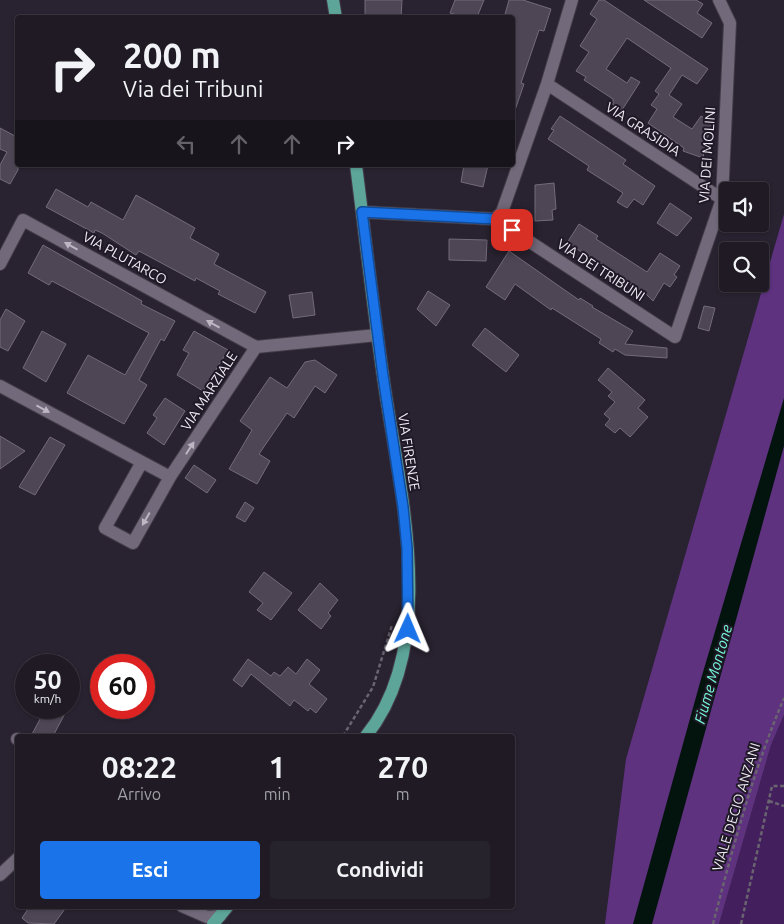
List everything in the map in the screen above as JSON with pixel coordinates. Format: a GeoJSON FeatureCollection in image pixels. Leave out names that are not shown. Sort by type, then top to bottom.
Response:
{"type":"FeatureCollection","features":[{"type":"Feature","properties":{"kind":"main road"},"geometry":{"type":"LineString","coordinates":[[333,0],[336,15]]}},
{"type":"Feature","properties":{"kind":"main road","name":"VIA FIRENZE"},"geometry":{"type":"LineString","coordinates":[[356,167],[377,335],[407,548],[408,629],[401,668],[390,696],[367,734]]}},
{"type":"Feature","properties":{"kind":"street"},"geometry":{"type":"LineString","coordinates":[[362,212],[495,219],[502,212],[547,84],[572,0]]}},
{"type":"Feature","properties":{"kind":"street","name":"VIA DEI MOLINI"},"geometry":{"type":"LineString","coordinates":[[719,0],[730,23],[723,182]]}},
{"type":"Feature","properties":{"kind":"street","name":"VIA GRASIDIA"},"geometry":{"type":"LineString","coordinates":[[547,84],[719,197]]}},
{"type":"Feature","properties":{"kind":"street","name":"VIA DEI MOLINI"},"geometry":{"type":"LineString","coordinates":[[676,337],[719,208]]}},
{"type":"Feature","properties":{"kind":"street","name":"VIA DEI TRIBUNI"},"geometry":{"type":"LineString","coordinates":[[495,219],[676,337]]}},
{"type":"Feature","properties":{"kind":"street","name":"VIA PLUTARCO"},"geometry":{"type":"LineString","coordinates":[[0,264],[23,220],[256,347]]}},
{"type":"Feature","properties":{"kind":"street","name":"VIA MARZIALE"},"geometry":{"type":"LineString","coordinates":[[142,462],[105,528],[133,543],[170,477],[256,347],[377,335]]}},
{"type":"Feature","properties":{"kind":"street"},"geometry":{"type":"LineString","coordinates":[[0,386],[170,477]]}},
{"type":"Feature","properties":{"kind":"street"},"geometry":{"type":"LineString","coordinates":[[0,875],[15,861]]}},
{"type":"Feature","properties":{"kind":"street"},"geometry":{"type":"LineString","coordinates":[[184,909],[193,924]]}},
{"type":"Feature","properties":{"kind":"street"},"geometry":{"type":"LineString","coordinates":[[189,909],[207,917],[220,916]]}},
{"type":"Feature","properties":{"kind":"path"},"geometry":{"type":"LineString","coordinates":[[344,734],[374,688],[394,616]]}},
{"type":"Feature","properties":{"kind":"path","name":"VIALE DECIO ANZANI"},"geometry":{"type":"LineString","coordinates":[[713,924],[744,804],[764,745],[784,698]]}},
{"type":"Feature","properties":{"kind":"path"},"geometry":{"type":"LineString","coordinates":[[741,924],[772,786],[784,786]]}},
{"type":"Feature","properties":{"kind":"path"},"geometry":{"type":"LineString","coordinates":[[769,800],[784,806]]}},
{"type":"Feature","properties":{"kind":"shaded area"},"geometry":{"type":"Polygon","coordinates":[[[784,214],[784,715],[771,745],[719,924],[605,924],[626,759],[761,292],[769,292],[769,266],[784,214]]]}},
{"type":"Feature","properties":{"kind":"shaded area"},"geometry":{"type":"Polygon","coordinates":[[[784,715],[784,924],[719,924],[771,745],[784,715]]]}},
{"type":"Feature","properties":{"kind":"water","name":"Fiume Montone"},"geometry":{"type":"Polygon","coordinates":[[[784,398],[784,446],[652,924],[633,924],[701,679],[784,398]]]}},
{"type":"Feature","properties":{"kind":"building"},"geometry":{"type":"Polygon","coordinates":[[[365,0],[402,0],[401,15],[365,15],[365,0]]]}},
{"type":"Feature","properties":{"kind":"building"},"geometry":{"type":"Polygon","coordinates":[[[455,0],[484,0],[478,15],[450,13],[455,0]]]}},
{"type":"Feature","properties":{"kind":"building"},"geometry":{"type":"Polygon","coordinates":[[[509,0],[523,0],[551,9],[544,31],[539,30],[521,83],[524,84],[515,110],[515,15],[505,15],[509,0]]]}},
{"type":"Feature","properties":{"kind":"building"},"geometry":{"type":"Polygon","coordinates":[[[599,0],[604,0],[708,69],[697,84],[682,75],[669,95],[682,104],[673,117],[692,129],[701,116],[713,124],[706,141],[703,158],[683,151],[684,148],[648,123],[657,109],[651,105],[659,94],[655,91],[671,68],[627,38],[606,69],[627,83],[631,77],[640,82],[622,110],[613,105],[613,99],[584,80],[586,77],[576,71],[589,52],[580,46],[597,19],[590,14],[599,0]]]}},
{"type":"Feature","properties":{"kind":"building"},"geometry":{"type":"Polygon","coordinates":[[[644,0],[696,0],[703,4],[697,13],[712,23],[702,38],[644,0]]]}},
{"type":"Feature","properties":{"kind":"building"},"geometry":{"type":"Polygon","coordinates":[[[560,116],[626,160],[623,164],[655,186],[643,205],[634,199],[627,208],[617,202],[623,193],[587,170],[589,166],[548,139],[554,130],[551,129],[560,116]]]}},
{"type":"Feature","properties":{"kind":"building"},"geometry":{"type":"Polygon","coordinates":[[[0,128],[15,136],[15,167],[18,167],[18,170],[10,184],[0,179],[0,165],[7,152],[0,149],[0,128]]]}},
{"type":"Feature","properties":{"kind":"building"},"geometry":{"type":"Polygon","coordinates":[[[464,167],[488,167],[483,187],[461,182],[464,167]]]}},
{"type":"Feature","properties":{"kind":"building"},"geometry":{"type":"Polygon","coordinates":[[[554,183],[556,209],[552,210],[553,220],[535,221],[535,185],[554,183]]]}},
{"type":"Feature","properties":{"kind":"building"},"geometry":{"type":"Polygon","coordinates":[[[56,189],[88,207],[91,202],[123,220],[136,195],[195,228],[190,238],[219,254],[214,264],[266,292],[255,313],[218,294],[220,291],[196,278],[195,281],[139,251],[136,255],[102,233],[95,230],[94,233],[46,207],[56,189]]]}},
{"type":"Feature","properties":{"kind":"building"},"geometry":{"type":"Polygon","coordinates":[[[670,203],[692,218],[677,236],[657,223],[670,203]]]}},
{"type":"Feature","properties":{"kind":"building"},"geometry":{"type":"Polygon","coordinates":[[[579,224],[598,236],[596,239],[647,272],[660,253],[680,266],[674,275],[677,277],[670,287],[664,283],[653,301],[645,293],[607,270],[608,268],[567,243],[579,224]]]}},
{"type":"Feature","properties":{"kind":"building"},"geometry":{"type":"Polygon","coordinates":[[[449,239],[487,240],[486,261],[449,260],[449,239]]]}},
{"type":"Feature","properties":{"kind":"building"},"geometry":{"type":"Polygon","coordinates":[[[43,245],[142,301],[141,304],[175,321],[164,341],[161,339],[139,380],[147,385],[124,424],[67,393],[88,355],[125,375],[149,333],[52,281],[49,285],[28,273],[43,245]]]}},
{"type":"Feature","properties":{"kind":"building"},"geometry":{"type":"Polygon","coordinates":[[[509,251],[579,300],[580,298],[633,331],[625,344],[667,348],[667,358],[625,355],[615,349],[613,352],[599,343],[601,339],[552,308],[551,310],[515,284],[505,300],[486,287],[509,251]]]}},
{"type":"Feature","properties":{"kind":"building"},"geometry":{"type":"Polygon","coordinates":[[[428,291],[450,305],[436,326],[417,309],[428,291]]]}},
{"type":"Feature","properties":{"kind":"building"},"geometry":{"type":"Polygon","coordinates":[[[312,292],[315,315],[293,318],[289,295],[312,292]]]}},
{"type":"Feature","properties":{"kind":"building"},"geometry":{"type":"Polygon","coordinates":[[[704,306],[715,308],[709,331],[698,328],[704,306]]]}},
{"type":"Feature","properties":{"kind":"building"},"geometry":{"type":"Polygon","coordinates":[[[6,309],[25,321],[8,351],[0,347],[0,320],[6,309]]]}},
{"type":"Feature","properties":{"kind":"building"},"geometry":{"type":"Polygon","coordinates":[[[485,328],[519,355],[506,372],[472,345],[485,328]]]}},
{"type":"Feature","properties":{"kind":"building"},"geometry":{"type":"Polygon","coordinates":[[[42,331],[66,344],[46,382],[23,368],[42,331]]]}},
{"type":"Feature","properties":{"kind":"building"},"geometry":{"type":"Polygon","coordinates":[[[194,331],[228,350],[203,391],[177,375],[189,353],[183,350],[194,331]]]}},
{"type":"Feature","properties":{"kind":"building"},"geometry":{"type":"Polygon","coordinates":[[[315,360],[337,375],[325,393],[315,386],[294,418],[287,413],[259,454],[270,461],[257,484],[229,469],[252,430],[240,421],[270,377],[287,388],[305,362],[315,360]]]}},
{"type":"Feature","properties":{"kind":"building"},"geometry":{"type":"Polygon","coordinates":[[[608,368],[645,400],[638,408],[648,417],[630,437],[620,428],[615,433],[605,425],[610,419],[604,414],[615,402],[608,396],[612,392],[598,380],[608,368]]]}},
{"type":"Feature","properties":{"kind":"building"},"geometry":{"type":"Polygon","coordinates":[[[165,398],[185,411],[164,445],[147,433],[157,418],[153,415],[165,398]]]}},
{"type":"Feature","properties":{"kind":"building"},"geometry":{"type":"Polygon","coordinates":[[[0,436],[25,451],[0,469],[0,436]]]}},
{"type":"Feature","properties":{"kind":"building"},"geometry":{"type":"Polygon","coordinates":[[[50,437],[65,445],[35,495],[19,487],[50,437]]]}},
{"type":"Feature","properties":{"kind":"building"},"geometry":{"type":"Polygon","coordinates":[[[194,465],[216,480],[207,493],[185,478],[194,465]]]}},
{"type":"Feature","properties":{"kind":"building"},"geometry":{"type":"Polygon","coordinates":[[[245,502],[254,508],[245,522],[236,517],[245,502]]]}},
{"type":"Feature","properties":{"kind":"building"},"geometry":{"type":"Polygon","coordinates":[[[264,572],[292,593],[271,620],[257,610],[263,603],[249,592],[264,572]]]}},
{"type":"Feature","properties":{"kind":"building"},"geometry":{"type":"Polygon","coordinates":[[[320,583],[338,600],[328,613],[331,616],[321,629],[298,610],[320,583]]]}},
{"type":"Feature","properties":{"kind":"building"},"geometry":{"type":"Polygon","coordinates":[[[248,659],[271,676],[274,672],[280,676],[288,667],[296,674],[307,659],[320,670],[309,684],[327,699],[316,713],[310,708],[308,711],[294,700],[290,706],[251,674],[242,687],[233,680],[248,659]]]}},
{"type":"Feature","properties":{"kind":"building"},"geometry":{"type":"Polygon","coordinates":[[[40,719],[62,719],[54,734],[32,734],[40,719]]]}},
{"type":"Feature","properties":{"kind":"building"},"geometry":{"type":"Polygon","coordinates":[[[28,909],[65,909],[54,924],[28,923],[22,918],[28,909]]]}},
{"type":"Feature","properties":{"kind":"route"},"geometry":{"type":"LineString","coordinates":[[408,629],[407,548],[403,507],[383,376],[362,212],[495,219],[512,230]]}}]}
